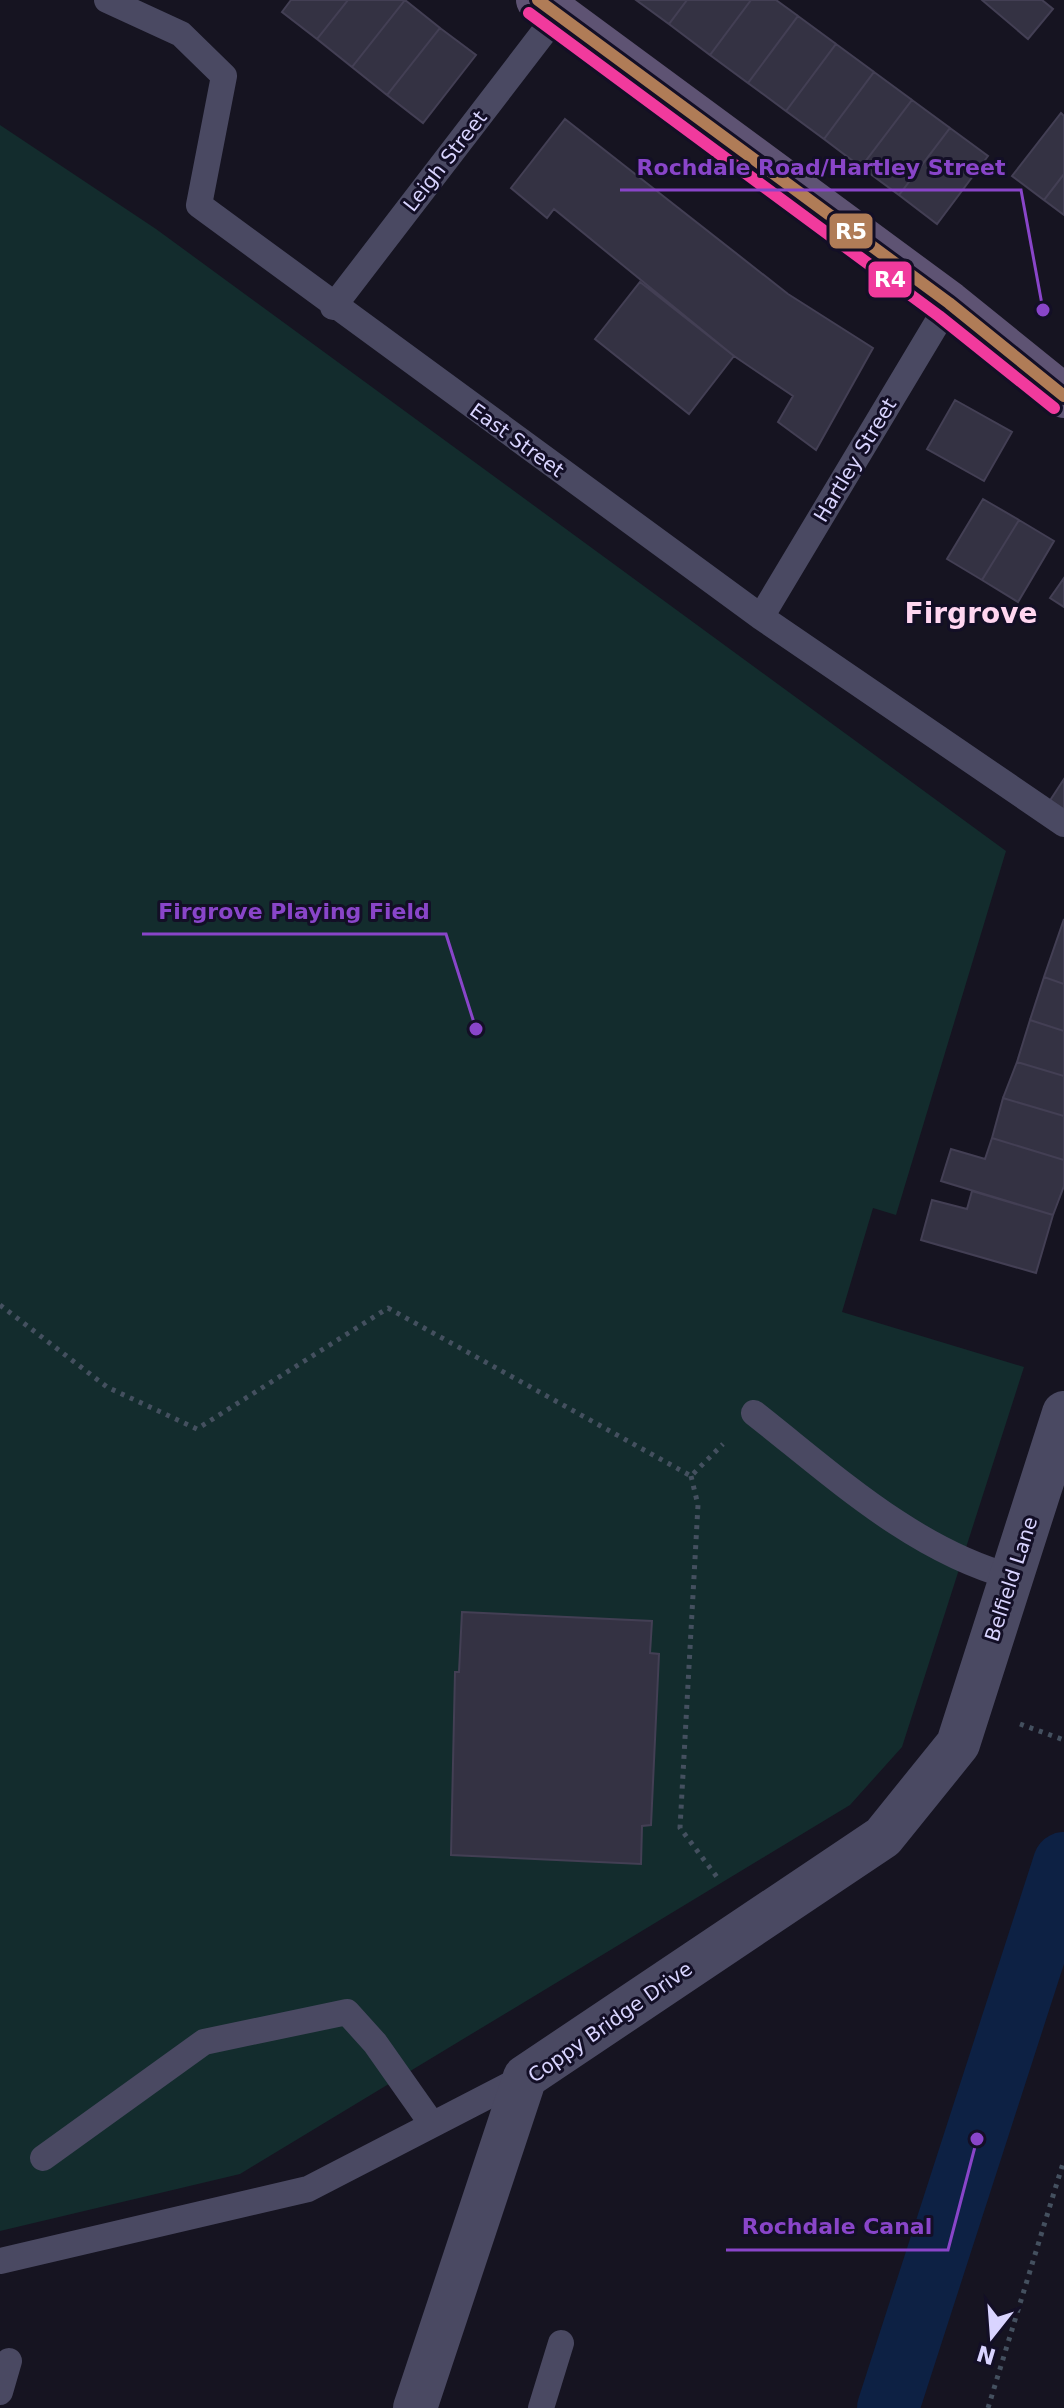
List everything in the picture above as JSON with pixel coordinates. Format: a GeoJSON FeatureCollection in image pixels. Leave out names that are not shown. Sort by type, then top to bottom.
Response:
{"type":"FeatureCollection","features":[{"type":"Feature","properties":{"kind":"main road"},"geometry":{"type":"LineString","coordinates":[[548,7],[949,303],[1064,396]]}},
{"type":"Feature","properties":{"kind":"street","name":"Belfield Lane"},"geometry":{"type":"LineString","coordinates":[[958,1744],[1064,1413]]}},
{"type":"Feature","properties":{"kind":"street","name":"Coppy Bridge Drive"},"geometry":{"type":"LineString","coordinates":[[415,2408],[525,2077],[883,1837],[958,1744]]}},
{"type":"Feature","properties":{"kind":"lane","name":"East Street"},"geometry":{"type":"LineString","coordinates":[[107,0],[181,34],[224,76],[199,205],[333,307],[761,617],[1064,824]]}},
{"type":"Feature","properties":{"kind":"lane","name":"Leigh Street"},"geometry":{"type":"LineString","coordinates":[[333,307],[548,7]]}},
{"type":"Feature","properties":{"kind":"lane","name":"Hartley Street"},"geometry":{"type":"LineString","coordinates":[[761,617],[949,303]]}},
{"type":"Feature","properties":{"kind":"lane"},"geometry":{"type":"LineString","coordinates":[[754,1413],[887,1516],[975,1567],[1012,1577]]}},
{"type":"Feature","properties":{"kind":"lane"},"geometry":{"type":"LineString","coordinates":[[43,2158],[204,2042],[347,2012],[375,2043],[432,2124]]}},
{"type":"Feature","properties":{"kind":"lane"},"geometry":{"type":"LineString","coordinates":[[0,2261],[308,2189],[525,2077]]}},
{"type":"Feature","properties":{"kind":"lane"},"geometry":{"type":"LineString","coordinates":[[541,2408],[561,2343]]}},
{"type":"Feature","properties":{"kind":"lane"},"geometry":{"type":"LineString","coordinates":[[0,2392],[9,2361]]}},
{"type":"Feature","properties":{"kind":"path"},"geometry":{"type":"LineString","coordinates":[[0,1305],[107,1387],[197,1429],[388,1308],[691,1476],[698,1505],[680,1828],[753,1923]]}},
{"type":"Feature","properties":{"kind":"path"},"geometry":{"type":"LineString","coordinates":[[691,1476],[754,1413]]}},
{"type":"Feature","properties":{"kind":"path"},"geometry":{"type":"LineString","coordinates":[[1035,1729],[1064,1740]]}},
{"type":"Feature","properties":{"kind":"path"},"geometry":{"type":"LineString","coordinates":[[988,2408],[1064,2160]]}},
{"type":"Feature","properties":{"kind":"green space"},"geometry":{"type":"Polygon","coordinates":[[[0,125],[156,229],[1006,851],[896,1215],[873,1208],[842,1312],[1024,1367],[902,1747],[850,1805],[240,2174],[0,2231],[0,125]]]}},
{"type":"Feature","properties":{"kind":"building"},"geometry":{"type":"Polygon","coordinates":[[[291,0],[348,0],[317,39],[282,12],[291,0]]]}},
{"type":"Feature","properties":{"kind":"building"},"geometry":{"type":"Polygon","coordinates":[[[348,0],[405,0],[352,67],[317,39],[348,0]]]}},
{"type":"Feature","properties":{"kind":"building"},"geometry":{"type":"Polygon","coordinates":[[[405,0],[440,28],[387,95],[352,67],[405,0]]]}},
{"type":"Feature","properties":{"kind":"building"},"geometry":{"type":"Polygon","coordinates":[[[636,0],[687,0],[669,24],[636,0]]]}},
{"type":"Feature","properties":{"kind":"building"},"geometry":{"type":"Polygon","coordinates":[[[687,0],[751,0],[710,55],[669,24],[687,0]]]}},
{"type":"Feature","properties":{"kind":"building"},"geometry":{"type":"Polygon","coordinates":[[[751,0],[776,0],[798,16],[748,83],[710,55],[751,0]]]}},
{"type":"Feature","properties":{"kind":"building"},"geometry":{"type":"Polygon","coordinates":[[[982,0],[1042,0],[1053,9],[1028,39],[982,0]]]}},
{"type":"Feature","properties":{"kind":"building"},"geometry":{"type":"Polygon","coordinates":[[[798,16],[836,44],[786,111],[748,83],[798,16]]]}},
{"type":"Feature","properties":{"kind":"building"},"geometry":{"type":"Polygon","coordinates":[[[440,28],[476,55],[423,123],[387,95],[440,28]]]}},
{"type":"Feature","properties":{"kind":"building"},"geometry":{"type":"Polygon","coordinates":[[[836,44],[874,72],[824,139],[786,111],[836,44]]]}},
{"type":"Feature","properties":{"kind":"building"},"geometry":{"type":"Polygon","coordinates":[[[874,72],[912,100],[861,167],[824,139],[874,72]]]}},
{"type":"Feature","properties":{"kind":"building"},"geometry":{"type":"Polygon","coordinates":[[[912,100],[950,128],[899,195],[861,167],[912,100]]]}},
{"type":"Feature","properties":{"kind":"building"},"geometry":{"type":"Polygon","coordinates":[[[1061,113],[1064,116],[1064,174],[1044,200],[1012,176],[1061,113]]]}},
{"type":"Feature","properties":{"kind":"building"},"geometry":{"type":"Polygon","coordinates":[[[565,119],[788,294],[873,348],[816,450],[778,422],[793,396],[734,356],[554,209],[547,218],[511,188],[565,119]]]}},
{"type":"Feature","properties":{"kind":"building"},"geometry":{"type":"Polygon","coordinates":[[[950,128],[988,156],[937,224],[899,195],[950,128]]]}},
{"type":"Feature","properties":{"kind":"building"},"geometry":{"type":"Polygon","coordinates":[[[1064,174],[1064,215],[1044,200],[1064,174]]]}},
{"type":"Feature","properties":{"kind":"building"},"geometry":{"type":"Polygon","coordinates":[[[640,282],[734,356],[689,414],[595,339],[640,282]]]}},
{"type":"Feature","properties":{"kind":"building"},"geometry":{"type":"Polygon","coordinates":[[[955,400],[1012,432],[984,481],[927,449],[955,400]]]}},
{"type":"Feature","properties":{"kind":"building"},"geometry":{"type":"Polygon","coordinates":[[[983,499],[1019,520],[982,580],[947,559],[983,499]]]}},
{"type":"Feature","properties":{"kind":"building"},"geometry":{"type":"Polygon","coordinates":[[[1019,520],[1054,541],[1018,602],[982,580],[1019,520]]]}},
{"type":"Feature","properties":{"kind":"building"},"geometry":{"type":"Polygon","coordinates":[[[1064,578],[1064,607],[1050,598],[1064,578]]]}},
{"type":"Feature","properties":{"kind":"building"},"geometry":{"type":"Polygon","coordinates":[[[1064,779],[1064,812],[1049,802],[1064,779]]]}},
{"type":"Feature","properties":{"kind":"building"},"geometry":{"type":"Polygon","coordinates":[[[1064,919],[1064,984],[1044,977],[1064,919]]]}},
{"type":"Feature","properties":{"kind":"building"},"geometry":{"type":"Polygon","coordinates":[[[1044,977],[1064,984],[1064,1031],[1030,1020],[1044,977]]]}},
{"type":"Feature","properties":{"kind":"building"},"geometry":{"type":"Polygon","coordinates":[[[1030,1020],[1064,1031],[1064,1076],[1017,1062],[1030,1020]]]}},
{"type":"Feature","properties":{"kind":"building"},"geometry":{"type":"Polygon","coordinates":[[[1017,1062],[1064,1076],[1064,1116],[1003,1098],[1017,1062]]]}},
{"type":"Feature","properties":{"kind":"building"},"geometry":{"type":"Polygon","coordinates":[[[1003,1098],[1064,1116],[1064,1160],[992,1138],[1003,1098]]]}},
{"type":"Feature","properties":{"kind":"building"},"geometry":{"type":"Polygon","coordinates":[[[992,1138],[1064,1160],[1064,1186],[1053,1215],[941,1181],[951,1149],[985,1159],[992,1138]]]}},
{"type":"Feature","properties":{"kind":"building"},"geometry":{"type":"Polygon","coordinates":[[[972,1191],[1053,1215],[1036,1273],[921,1240],[932,1200],[967,1209],[972,1191]]]}},
{"type":"Feature","properties":{"kind":"building"},"geometry":{"type":"Polygon","coordinates":[[[462,1612],[652,1621],[650,1653],[659,1654],[651,1825],[642,1826],[641,1864],[451,1855],[455,1672],[459,1672],[462,1612]]]}},
{"type":"Feature","properties":{"kind":"waterway"},"geometry":{"type":"LineString","coordinates":[[888,2408],[1064,1863]]}},
{"type":"Feature","properties":{"kind":"transit line","name":"R5"},"geometry":{"type":"LineString","coordinates":[[538,0],[949,303],[1064,396]]}},
{"type":"Feature","properties":{"kind":"transit line","name":"R4"},"geometry":{"type":"LineString","coordinates":[[529,13],[939,316],[1054,408]]}},
{"type":"Feature","properties":{"kind":"place","name":"Rochdale Road/Hartley Street"},"geometry":{"type":"Point","coordinates":[1043,310]}},
{"type":"Feature","properties":{"kind":"place","name":"Firgrove Playing Field"},"geometry":{"type":"Point","coordinates":[476,1029]}},
{"type":"Feature","properties":{"kind":"place","name":"Rochdale Canal"},"geometry":{"type":"Point","coordinates":[977,2139]}},
{"type":"Feature","properties":{"kind":"district","name":"Firgrove"},"geometry":{"type":"Point","coordinates":[971,613]}}]}
